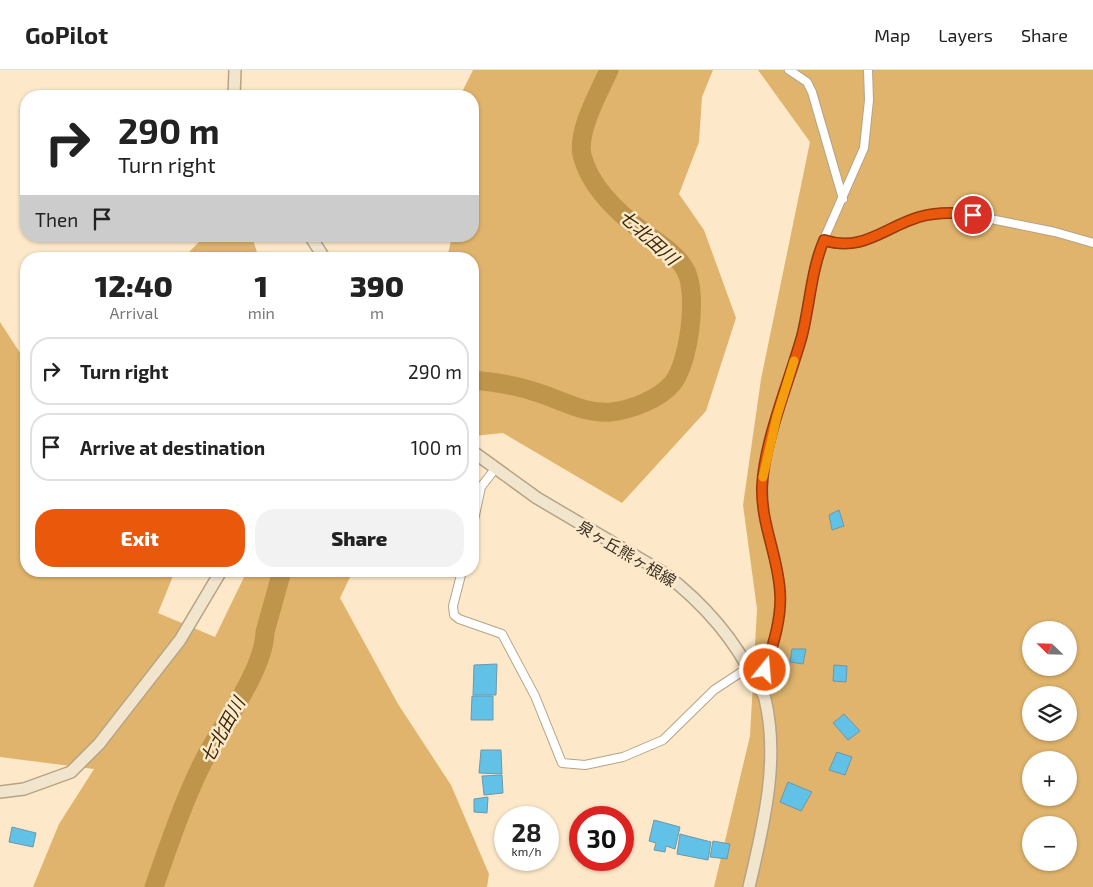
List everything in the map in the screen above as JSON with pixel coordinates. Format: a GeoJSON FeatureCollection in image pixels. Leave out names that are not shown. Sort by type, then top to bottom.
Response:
{"type":"FeatureCollection","features":[{"type":"Feature","properties":{"kind":"main road"},"geometry":{"type":"LineString","coordinates":[[234,90],[235,70]]}},
{"type":"Feature","properties":{"kind":"main road","name":"泉ヶ丘熊ヶ根線"},"geometry":{"type":"LineString","coordinates":[[479,456],[564,516],[664,573],[682,587],[713,617],[749,667],[765,697],[770,728],[764,824],[749,887]]}},
{"type":"Feature","properties":{"kind":"main road"},"geometry":{"type":"LineString","coordinates":[[0,792],[24,789],[71,772],[99,744],[180,640],[217,577]]}},
{"type":"Feature","properties":{"kind":"street"},"geometry":{"type":"LineString","coordinates":[[789,70],[807,82],[812,92],[843,199]]}},
{"type":"Feature","properties":{"kind":"street"},"geometry":{"type":"LineString","coordinates":[[758,687],[774,641],[780,601],[776,565],[763,513],[762,484],[777,416],[808,310],[814,266],[861,157],[866,134],[868,70]]}},
{"type":"Feature","properties":{"kind":"street"},"geometry":{"type":"LineString","coordinates":[[824,240],[832,243],[865,242],[918,217],[942,212],[956,212],[1055,232],[1093,243]]}},
{"type":"Feature","properties":{"kind":"street"},"geometry":{"type":"LineString","coordinates":[[479,496],[481,487],[495,469]]}},
{"type":"Feature","properties":{"kind":"street"},"geometry":{"type":"LineString","coordinates":[[460,577],[453,606],[454,615],[459,619],[502,634],[535,696],[562,763],[585,765],[623,757],[663,740],[714,690],[749,667]]}},
{"type":"Feature","properties":{"kind":"shaded area"},"geometry":{"type":"Polygon","coordinates":[[[473,70],[713,70],[702,97],[699,142],[679,194],[704,230],[736,318],[706,411],[622,503],[503,433],[479,435],[479,252],[449,252],[451,242],[479,242],[479,90],[463,90],[473,70]]]}},
{"type":"Feature","properties":{"kind":"shaded area"},"geometry":{"type":"Polygon","coordinates":[[[758,70],[1093,70],[1093,887],[714,887],[750,736],[757,609],[743,505],[761,379],[810,142],[758,70]]]}},
{"type":"Feature","properties":{"kind":"shaded area"},"geometry":{"type":"Polygon","coordinates":[[[199,242],[254,242],[257,252],[189,252],[199,242]]]}},
{"type":"Feature","properties":{"kind":"shaded area"},"geometry":{"type":"Polygon","coordinates":[[[0,322],[20,353],[20,577],[173,577],[158,613],[215,637],[244,577],[350,577],[340,598],[398,704],[451,785],[489,874],[487,887],[33,887],[59,824],[94,769],[0,757],[0,322]]]}},
{"type":"Feature","properties":{"kind":"building"},"geometry":{"type":"Polygon","coordinates":[[[839,510],[844,526],[832,530],[829,515],[839,510]]]}},
{"type":"Feature","properties":{"kind":"building"},"geometry":{"type":"Polygon","coordinates":[[[792,649],[806,649],[803,664],[790,662],[792,649]]]}},
{"type":"Feature","properties":{"kind":"building"},"geometry":{"type":"Polygon","coordinates":[[[497,664],[496,695],[473,695],[474,665],[497,664]]]}},
{"type":"Feature","properties":{"kind":"building"},"geometry":{"type":"Polygon","coordinates":[[[834,665],[847,666],[846,682],[833,681],[834,665]]]}},
{"type":"Feature","properties":{"kind":"building"},"geometry":{"type":"Polygon","coordinates":[[[472,696],[493,696],[493,720],[471,720],[472,696]]]}},
{"type":"Feature","properties":{"kind":"building"},"geometry":{"type":"Polygon","coordinates":[[[844,714],[860,731],[848,740],[833,723],[844,714]]]}},
{"type":"Feature","properties":{"kind":"building"},"geometry":{"type":"Polygon","coordinates":[[[481,750],[501,750],[502,774],[479,773],[481,750]]]}},
{"type":"Feature","properties":{"kind":"building"},"geometry":{"type":"Polygon","coordinates":[[[837,752],[852,757],[845,775],[829,770],[837,752]]]}},
{"type":"Feature","properties":{"kind":"building"},"geometry":{"type":"Polygon","coordinates":[[[502,775],[503,793],[484,795],[482,776],[502,775]]]}},
{"type":"Feature","properties":{"kind":"building"},"geometry":{"type":"Polygon","coordinates":[[[788,782],[812,792],[801,811],[780,802],[788,782]]]}},
{"type":"Feature","properties":{"kind":"building"},"geometry":{"type":"Polygon","coordinates":[[[488,797],[487,813],[474,812],[474,799],[488,797]]]}},
{"type":"Feature","properties":{"kind":"building"},"geometry":{"type":"Polygon","coordinates":[[[654,820],[680,827],[675,849],[666,846],[665,852],[654,850],[656,843],[649,841],[654,820]]]}},
{"type":"Feature","properties":{"kind":"building"},"geometry":{"type":"Polygon","coordinates":[[[12,827],[36,833],[33,847],[9,842],[12,827]]]}},
{"type":"Feature","properties":{"kind":"building"},"geometry":{"type":"Polygon","coordinates":[[[680,834],[711,842],[708,860],[677,854],[680,834]]]}},
{"type":"Feature","properties":{"kind":"building"},"geometry":{"type":"Polygon","coordinates":[[[713,841],[730,844],[727,859],[710,857],[713,841]]]}},
{"type":"Feature","properties":{"kind":"waterway","name":"七北田川"},"geometry":{"type":"LineString","coordinates":[[479,381],[514,386],[583,409],[611,412],[627,409],[652,399],[672,384],[678,374],[690,329],[691,296],[690,282],[686,271],[673,255],[625,217],[607,199],[592,178],[582,155],[581,145],[586,123],[609,70]]}},
{"type":"Feature","properties":{"kind":"waterway","name":"七北田川"},"geometry":{"type":"LineString","coordinates":[[154,887],[189,792],[203,762],[250,681],[257,664],[280,577]]}},
{"type":"Feature","properties":{"kind":"slow traffic"},"geometry":{"type":"LineString","coordinates":[[763,477],[777,416],[794,361]]}},
{"type":"Feature","properties":{"kind":"route"},"geometry":{"type":"LineString","coordinates":[[765,670],[779,616],[780,591],[776,565],[763,513],[762,484],[777,416],[802,336],[817,255],[824,240],[832,243],[865,242],[918,217],[942,212],[973,215]]}}]}
